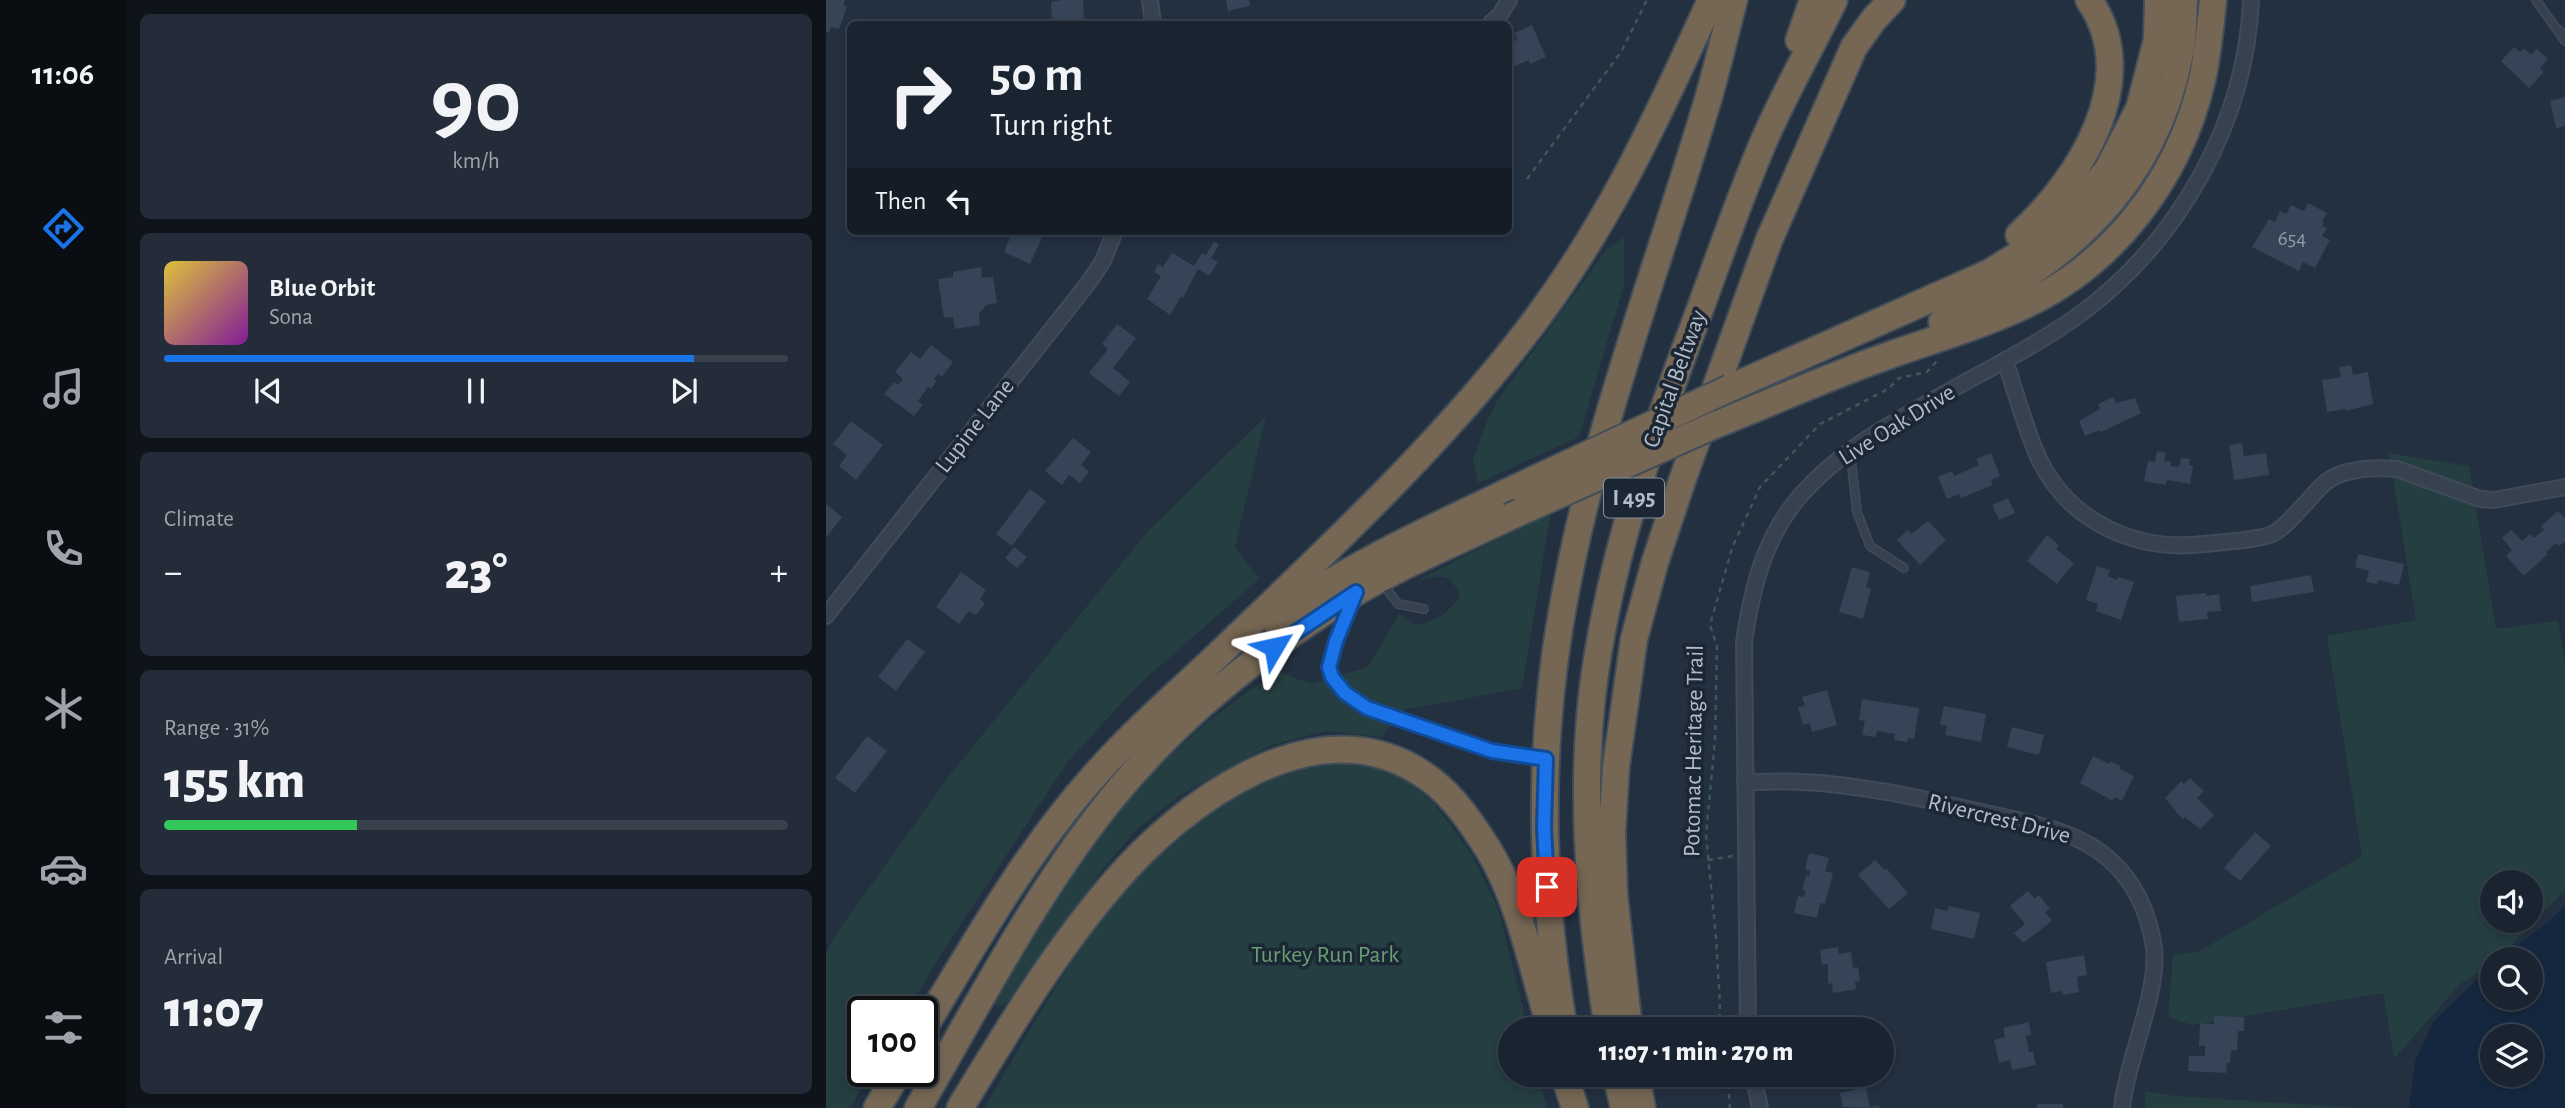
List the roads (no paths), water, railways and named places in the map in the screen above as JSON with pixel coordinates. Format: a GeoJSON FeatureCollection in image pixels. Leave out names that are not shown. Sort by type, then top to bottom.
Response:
{"type":"FeatureCollection","features":[{"type":"Feature","properties":{"kind":"highway"},"geometry":{"type":"LineString","coordinates":[[938,1005],[999,904],[1064,812],[1115,752],[1412,466],[1518,343],[1572,270],[1618,195],[1647,140],[1711,0]]}},
{"type":"Feature","properties":{"kind":"highway","name":"Capital Beltway"},"geometry":{"type":"LineString","coordinates":[[1562,1017],[1552,951],[1544,827],[1551,689],[1563,612],[1584,510],[1628,349],[1707,101],[1734,0]]}},
{"type":"Feature","properties":{"kind":"highway"},"geometry":{"type":"LineString","coordinates":[[1707,101],[1752,0]]}},
{"type":"Feature","properties":{"kind":"highway"},"geometry":{"type":"LineString","coordinates":[[1758,153],[1813,0]]}},
{"type":"Feature","properties":{"kind":"highway","name":"Capital Beltway"},"geometry":{"type":"LineString","coordinates":[[1606,1017],[1597,955],[1587,832],[1588,760],[1592,696],[1602,628],[1618,551],[1644,467],[1758,153],[1834,0]]}},
{"type":"Feature","properties":{"kind":"highway"},"geometry":{"type":"LineString","coordinates":[[1628,1017],[1614,894],[1612,832],[1616,767],[1634,639],[1655,562],[1682,481],[1769,240],[1854,47],[1892,0]]}},
{"type":"Feature","properties":{"kind":"highway"},"geometry":{"type":"LineString","coordinates":[[1730,388],[1985,262],[2044,213],[2088,148],[2097,128],[2107,90],[2109,50],[2098,12],[2090,0]]}},
{"type":"Feature","properties":{"kind":"highway"},"geometry":{"type":"LineString","coordinates":[[1185,686],[1245,639],[1341,575],[1393,546],[1730,388],[1989,273],[2031,247],[2067,216],[2107,171],[2139,109],[2157,40],[2158,0]]}},
{"type":"Feature","properties":{"kind":"highway"},"geometry":{"type":"LineString","coordinates":[[918,1108],[1045,892],[1078,842],[1147,758],[1201,705],[1268,652],[1356,592],[1510,517],[1958,315],[2017,284],[2063,251],[2107,209],[2145,152],[2168,104],[2181,51],[2184,0]]}},
{"type":"Feature","properties":{"kind":"highway"},"geometry":{"type":"LineString","coordinates":[[1717,424],[2026,305],[2063,284],[2096,258],[2142,211],[2180,144],[2201,86],[2213,0]]}},
{"type":"Feature","properties":{"kind":"highway"},"geometry":{"type":"LineString","coordinates":[[960,1108],[1053,960],[1112,884],[1139,855],[1164,831],[1227,786],[1261,768],[1316,751],[1340,749],[1369,752],[1393,759],[1431,780],[1458,807],[1489,851],[1502,876],[1547,1017]]}},
{"type":"Feature","properties":{"kind":"highway"},"geometry":{"type":"LineString","coordinates":[[877,1108],[889,1087]]}},
{"type":"Feature","properties":{"kind":"highway"},"geometry":{"type":"LineString","coordinates":[[1569,1087],[1577,1108]]}},
{"type":"Feature","properties":{"kind":"highway"},"geometry":{"type":"LineString","coordinates":[[1573,1087],[1577,1108]]}},
{"type":"Feature","properties":{"kind":"highway"},"geometry":{"type":"LineString","coordinates":[[1619,1087],[1624,1108]]}},
{"type":"Feature","properties":{"kind":"highway"},"geometry":{"type":"LineString","coordinates":[[1639,1087],[1643,1108]]}},
{"type":"Feature","properties":{"kind":"street"},"geometry":{"type":"LineString","coordinates":[[1150,0],[1153,21]]}},
{"type":"Feature","properties":{"kind":"street"},"geometry":{"type":"LineString","coordinates":[[1493,21],[1509,0]]}},
{"type":"Feature","properties":{"kind":"street","name":"Live Oak Drive"},"geometry":{"type":"LineString","coordinates":[[1748,1017],[1744,658],[1753,588],[1766,550],[1783,519],[1818,477],[1850,450],[2051,334],[2100,299],[2134,266],[2180,211],[2202,174],[2225,122],[2238,81],[2251,0]]}},
{"type":"Feature","properties":{"kind":"street","name":"Lupine Lane"},"geometry":{"type":"LineString","coordinates":[[826,616],[1089,282],[1103,261],[1113,235]]}},
{"type":"Feature","properties":{"kind":"street"},"geometry":{"type":"LineString","coordinates":[[2004,360],[2036,452],[2056,486],[2073,505],[2091,519],[2128,538],[2145,542],[2181,547],[2271,535],[2291,520],[2325,482],[2342,473],[2397,469],[2480,499],[2494,500],[2565,487]]}},
{"type":"Feature","properties":{"kind":"street","name":"Rivercrest Drive"},"geometry":{"type":"LineString","coordinates":[[1745,782],[1803,782],[1848,786],[1919,798],[2060,832],[2085,842],[2109,860],[2128,880],[2143,905],[2154,950],[2152,986],[2129,1063],[2122,1108]]}},
{"type":"Feature","properties":{"kind":"street"},"geometry":{"type":"LineString","coordinates":[[1756,1087],[1760,1108]]}},
{"type":"Feature","properties":{"kind":"lane"},"geometry":{"type":"LineString","coordinates":[[2536,0],[2565,41]]}},
{"type":"Feature","properties":{"kind":"lane"},"geometry":{"type":"LineString","coordinates":[[2556,27],[2565,35]]}},
{"type":"Feature","properties":{"kind":"lane"},"geometry":{"type":"LineString","coordinates":[[1850,450],[1857,512],[1870,546],[1904,568]]}},
{"type":"Feature","properties":{"kind":"lane"},"geometry":{"type":"LineString","coordinates":[[1380,580],[1398,604],[1424,609]]}},
{"type":"Feature","properties":{"kind":"lane"},"geometry":{"type":"LineString","coordinates":[[1356,592],[1336,641],[1329,667],[1332,677],[1345,693],[1367,708],[1492,751],[1546,759]]}},
{"type":"Feature","properties":{"kind":"water"},"geometry":{"type":"Polygon","coordinates":[[[2565,906],[2565,1108],[2409,1108],[2415,1062],[2433,1022],[2480,977],[2480,1010],[2543,1010],[2543,947],[2515,947],[2533,933],[2543,933],[2543,926],[2565,906]]]}},
{"type":"Feature","properties":{"kind":"park label","name":"Turkey Run Park"},"geometry":{"type":"Point","coordinates":[1325,955]}}]}
